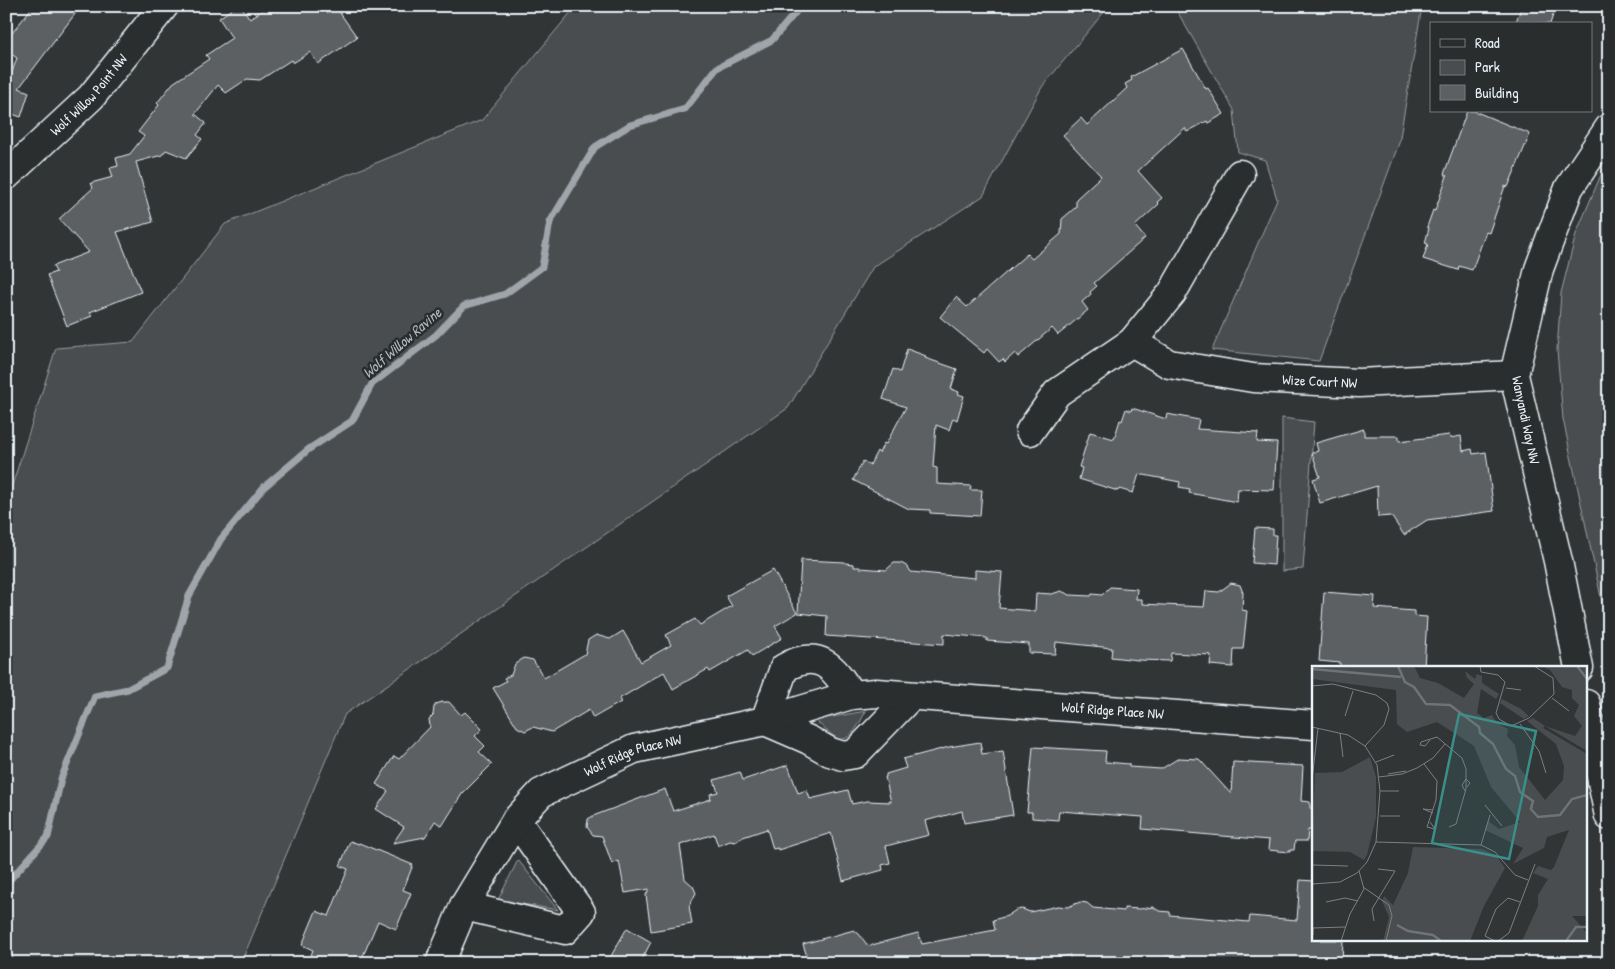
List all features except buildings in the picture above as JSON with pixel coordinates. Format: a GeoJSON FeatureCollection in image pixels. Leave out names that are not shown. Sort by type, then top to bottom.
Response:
{"type":"FeatureCollection","features":[{"type":"Feature","properties":{"kind":"street","name":"Wolf Willow Point NW"},"geometry":{"type":"LineString","coordinates":[[6,176],[91,97],[164,6]]}},
{"type":"Feature","properties":{"kind":"street","name":"Wanyandi Way NW"},"geometry":{"type":"LineString","coordinates":[[1579,666],[1558,561],[1514,375],[1539,269],[1569,188],[1609,128]]}},
{"type":"Feature","properties":{"kind":"street"},"geometry":{"type":"LineString","coordinates":[[1030,432],[1057,393],[1132,342],[1172,293],[1240,174]]}},
{"type":"Feature","properties":{"kind":"street","name":"Wize Court NW"},"geometry":{"type":"LineString","coordinates":[[1132,342],[1169,364],[1253,378],[1359,382],[1514,375]]}},
{"type":"Feature","properties":{"kind":"street"},"geometry":{"type":"LineString","coordinates":[[851,695],[841,678],[828,666],[816,660],[801,660],[784,668],[764,721],[808,740],[830,752],[843,756],[855,754],[910,697]]}},
{"type":"Feature","properties":{"kind":"street","name":"Wolf Ridge Place NW"},"geometry":{"type":"LineString","coordinates":[[440,963],[464,906],[516,820],[541,793],[634,749],[764,721],[851,695],[876,693],[910,697],[1312,725]]}},
{"type":"Feature","properties":{"kind":"street"},"geometry":{"type":"LineString","coordinates":[[1588,714],[1609,816]]}},
{"type":"Feature","properties":{"kind":"street"},"geometry":{"type":"LineString","coordinates":[[464,906],[565,930],[581,912],[516,820]]}},
{"type":"Feature","properties":{"kind":"green space"},"geometry":{"type":"Polygon","coordinates":[[[576,6],[1109,6],[1042,87],[983,196],[873,267],[788,408],[345,714],[241,963],[6,963],[6,496],[10,492],[56,348],[133,342],[225,224],[482,120],[576,6]]]}},
{"type":"Feature","properties":{"kind":"green space"},"geometry":{"type":"Polygon","coordinates":[[[1174,6],[1422,6],[1399,143],[1319,361],[1212,350],[1277,199],[1265,160],[1238,152],[1234,110],[1174,6]]]}},
{"type":"Feature","properties":{"kind":"green space"},"geometry":{"type":"Polygon","coordinates":[[[1609,164],[1609,635],[1563,419],[1557,350],[1561,293],[1576,234],[1603,170],[1609,164]]]}},
{"type":"Feature","properties":{"kind":"green space"},"geometry":{"type":"Polygon","coordinates":[[[1282,418],[1314,422],[1303,569],[1282,571],[1282,418]]]}},
{"type":"Feature","properties":{"kind":"green space"},"geometry":{"type":"Polygon","coordinates":[[[866,711],[851,735],[842,739],[831,734],[815,720],[866,711]]]}},
{"type":"Feature","properties":{"kind":"green space"},"geometry":{"type":"Polygon","coordinates":[[[518,860],[558,910],[498,900],[518,860]]]}},
{"type":"Feature","properties":{"kind":"waterway","name":"Wolf Willow Ravine"},"geometry":{"type":"LineString","coordinates":[[6,884],[48,837],[61,779],[95,696],[128,689],[167,668],[189,596],[221,539],[264,487],[309,449],[352,421],[372,384],[436,335],[464,306],[505,294],[542,267],[550,222],[595,147],[630,125],[685,109],[717,68],[772,40],[801,6]]}}]}
